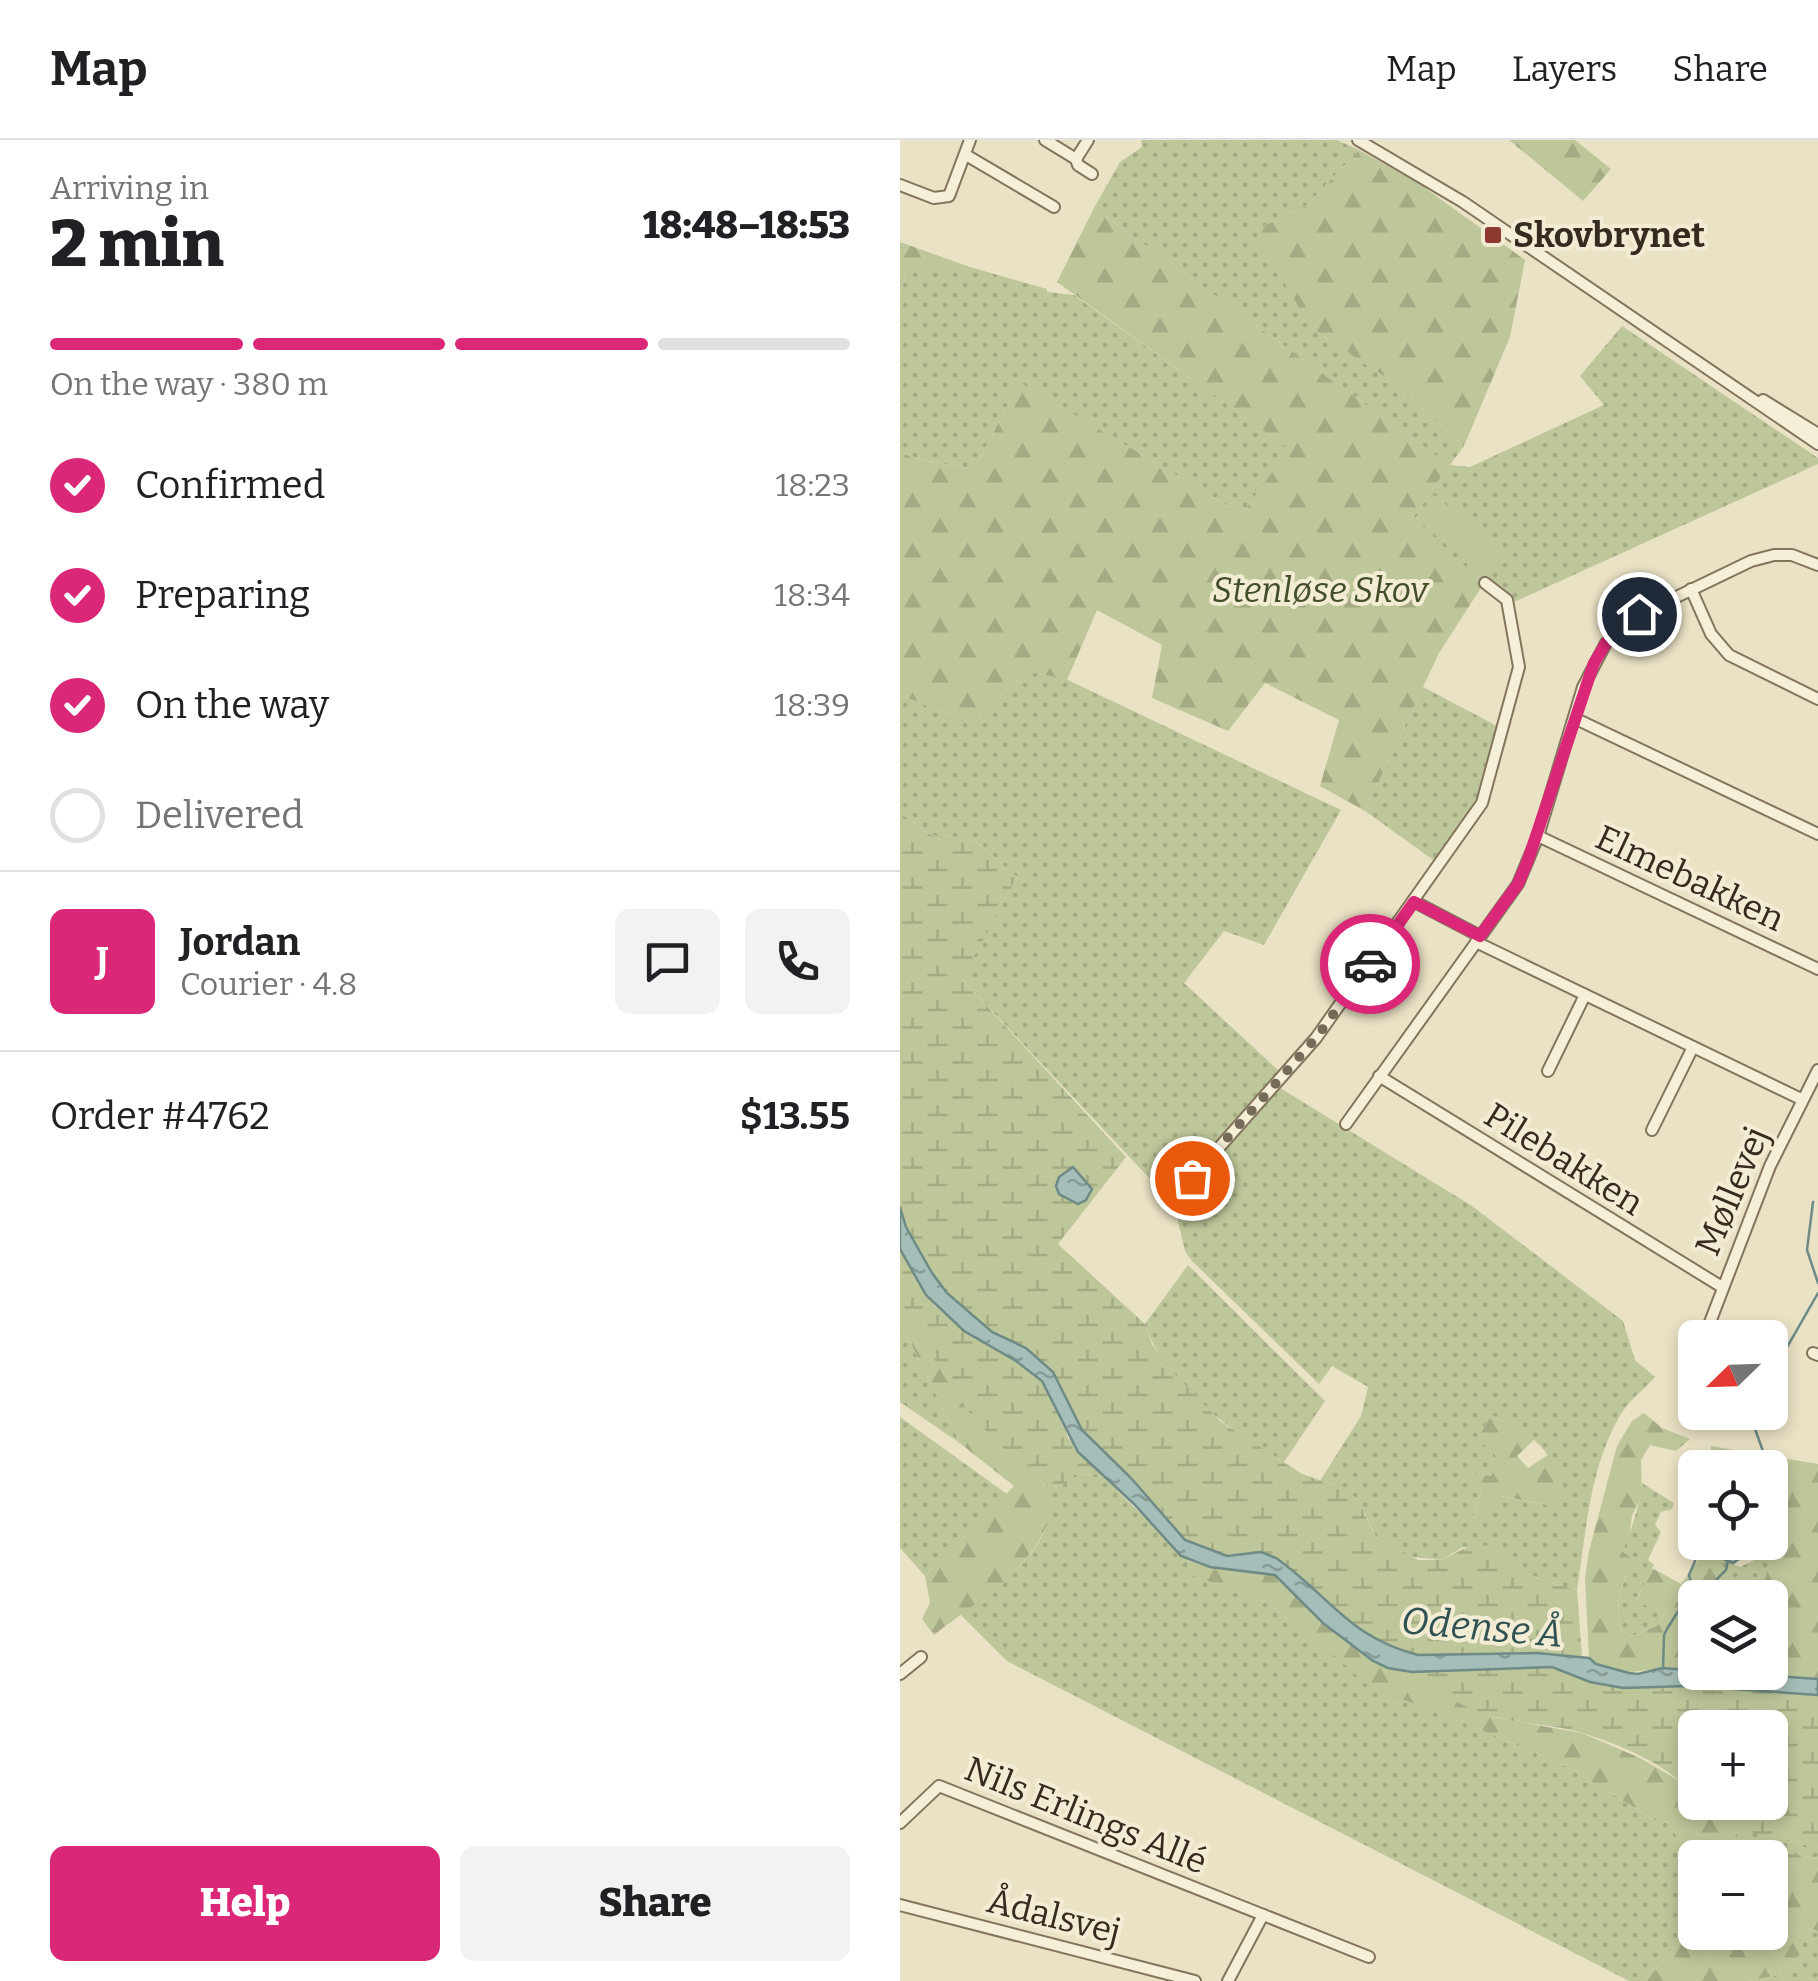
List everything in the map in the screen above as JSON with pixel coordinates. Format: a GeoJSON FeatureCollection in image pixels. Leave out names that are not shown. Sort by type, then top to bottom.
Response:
{"type":"FeatureCollection","features":[{"type":"Feature","properties":{"kind":"street"},"geometry":{"type":"LineString","coordinates":[[900,185],[934,198],[949,196],[970,140]]}},
{"type":"Feature","properties":{"kind":"street"},"geometry":{"type":"LineString","coordinates":[[1045,140],[1092,174]]}},
{"type":"Feature","properties":{"kind":"street"},"geometry":{"type":"LineString","coordinates":[[1076,159],[1088,140]]}},
{"type":"Feature","properties":{"kind":"street"},"geometry":{"type":"LineString","coordinates":[[1358,140],[1462,202],[1818,444]]}},
{"type":"Feature","properties":{"kind":"street"},"geometry":{"type":"LineString","coordinates":[[966,155],[1054,207]]}},
{"type":"Feature","properties":{"kind":"street"},"geometry":{"type":"LineString","coordinates":[[1714,374],[1741,386],[1818,434]]}},
{"type":"Feature","properties":{"kind":"street"},"geometry":{"type":"LineString","coordinates":[[1346,1124],[1518,884],[1538,836],[1594,663],[1606,643],[1639,614],[1751,561],[1792,555],[1818,565]]}},
{"type":"Feature","properties":{"kind":"street"},"geometry":{"type":"LineString","coordinates":[[1170,1203],[1316,1038],[1482,803],[1519,667],[1507,600],[1485,583]]}},
{"type":"Feature","properties":{"kind":"street"},"geometry":{"type":"LineString","coordinates":[[1690,590],[1711,634],[1728,655],[1818,699]]}},
{"type":"Feature","properties":{"kind":"street"},"geometry":{"type":"LineString","coordinates":[[1574,718],[1818,834]]}},
{"type":"Feature","properties":{"kind":"street","name":"Elmebakken"},"geometry":{"type":"LineString","coordinates":[[1538,836],[1818,969]]}},
{"type":"Feature","properties":{"kind":"street"},"geometry":{"type":"LineString","coordinates":[[1414,902],[1585,995],[1801,1099]]}},
{"type":"Feature","properties":{"kind":"street"},"geometry":{"type":"LineString","coordinates":[[1548,1071],[1585,995]]}},
{"type":"Feature","properties":{"kind":"street"},"geometry":{"type":"LineString","coordinates":[[1652,1130],[1693,1047]]}},
{"type":"Feature","properties":{"kind":"street","name":"Møllevej"},"geometry":{"type":"LineString","coordinates":[[1710,1320],[1801,1099],[1818,1070]]}},
{"type":"Feature","properties":{"kind":"street","name":"Pilebakken"},"geometry":{"type":"LineString","coordinates":[[1379,1076],[1722,1287]]}},
{"type":"Feature","properties":{"kind":"street"},"geometry":{"type":"LineString","coordinates":[[900,1674],[921,1657]]}},
{"type":"Feature","properties":{"kind":"street","name":"Nils Erlings Allé"},"geometry":{"type":"LineString","coordinates":[[900,1824],[939,1786],[1369,1957]]}},
{"type":"Feature","properties":{"kind":"street","name":"Ådalsvej"},"geometry":{"type":"LineString","coordinates":[[900,1905],[1195,1981]]}},
{"type":"Feature","properties":{"kind":"street"},"geometry":{"type":"LineString","coordinates":[[1228,1981],[1262,1914]]}},
{"type":"Feature","properties":{"kind":"green space"},"geometry":{"type":"Polygon","coordinates":[[[1141,140],[1337,140],[1359,150],[1307,205],[1264,226],[1312,329],[1396,384],[1464,446],[1450,465],[1470,467],[1604,405],[1580,376],[1622,326],[1818,458],[1818,464],[1514,602],[1407,526],[1449,465],[1094,208],[1120,162],[1142,147],[1141,140]]]}},
{"type":"Feature","properties":{"kind":"green space"},"geometry":{"type":"Polygon","coordinates":[[[1509,140],[1575,140],[1611,169],[1583,201],[1509,140]]]}},
{"type":"Feature","properties":{"kind":"green space"},"geometry":{"type":"Polygon","coordinates":[[[1359,150],[1418,183],[1525,260],[1510,337],[1464,446],[1396,384],[1312,329],[1259,241],[1264,226],[1307,205],[1359,150]]]}},
{"type":"Feature","properties":{"kind":"green space","name":"Stenløse Skov"},"geometry":{"type":"Polygon","coordinates":[[[1094,208],[1449,465],[1407,526],[1486,580],[1439,653],[1365,811],[1320,786],[1339,720],[1265,683],[1228,731],[1152,698],[1162,645],[1097,610],[1067,680],[1029,671],[969,722],[900,695],[900,452],[916,459],[974,469],[1010,401],[1012,378],[1242,514],[1289,449],[1057,282],[1094,208]]]}},
{"type":"Feature","properties":{"kind":"green space"},"geometry":{"type":"Polygon","coordinates":[[[900,242],[970,267],[907,267],[900,297],[900,242]]]}},
{"type":"Feature","properties":{"kind":"green space"},"geometry":{"type":"Polygon","coordinates":[[[907,267],[970,267],[1047,292],[1074,295],[1290,449],[1242,514],[1013,379],[1010,401],[974,469],[916,459],[900,452],[900,297],[907,267]]]}},
{"type":"Feature","properties":{"kind":"green space"},"geometry":{"type":"Polygon","coordinates":[[[1435,495],[1502,554],[1483,576],[1415,518],[1435,495]]]}},
{"type":"Feature","properties":{"kind":"green space"},"geometry":{"type":"Polygon","coordinates":[[[1029,671],[1068,680],[1341,810],[1264,945],[1224,931],[1184,983],[1280,1072],[1169,1199],[961,978],[1017,877],[978,843],[931,835],[900,813],[900,695],[969,722],[1029,671]]]}},
{"type":"Feature","properties":{"kind":"green space"},"geometry":{"type":"Polygon","coordinates":[[[1423,687],[1499,727],[1480,801],[1439,864],[1365,811],[1423,687]]]}},
{"type":"Feature","properties":{"kind":"green space"},"geometry":{"type":"Polygon","coordinates":[[[900,813],[931,835],[978,843],[1017,877],[962,979],[1126,1157],[1058,1244],[1145,1324],[1152,1344],[1172,1371],[1220,1421],[1302,1474],[1346,1489],[1357,1499],[1376,1537],[1418,1560],[1442,1560],[1473,1544],[1488,1546],[1524,1572],[1577,1590],[1582,1656],[1418,1655],[1375,1639],[1268,1554],[1227,1556],[1185,1540],[1082,1430],[1053,1371],[1026,1348],[992,1332],[948,1293],[906,1227],[900,1207],[900,813]],[[1075,1168],[1062,1194],[1078,1204],[1089,1183],[1079,1177],[1075,1168]]]}},
{"type":"Feature","properties":{"kind":"green space"},"geometry":{"type":"Polygon","coordinates":[[[1277,1086],[1472,1206],[1623,1321],[1635,1360],[1655,1377],[1623,1411],[1603,1452],[1591,1498],[1577,1590],[1524,1572],[1487,1546],[1463,1547],[1442,1560],[1412,1557],[1376,1537],[1365,1514],[1335,1485],[1320,1481],[1361,1416],[1368,1387],[1332,1366],[1319,1384],[1192,1261],[1185,1251],[1174,1204],[1277,1086]],[[1491,1415],[1500,1460],[1491,1476],[1462,1472],[1482,1489],[1473,1518],[1486,1517],[1500,1496],[1549,1505],[1563,1479],[1548,1454],[1526,1434],[1491,1415]]]}},
{"type":"Feature","properties":{"kind":"green space"},"geometry":{"type":"Polygon","coordinates":[[[900,1249],[934,1305],[964,1331],[1042,1381],[1058,1408],[1068,1438],[1100,1474],[1074,1475],[1061,1485],[1045,1485],[965,1408],[900,1300],[900,1249]]]}},
{"type":"Feature","properties":{"kind":"green space"},"geometry":{"type":"Polygon","coordinates":[[[1188,1265],[1325,1401],[1284,1462],[1202,1405],[1168,1368],[1155,1347],[1145,1324],[1188,1265]]]}},
{"type":"Feature","properties":{"kind":"green space"},"geometry":{"type":"Polygon","coordinates":[[[900,1300],[1024,1465],[1045,1486],[1051,1502],[1047,1523],[1024,1561],[934,1635],[922,1619],[930,1603],[925,1576],[1014,1486],[961,1444],[900,1322],[900,1300]]]}},
{"type":"Feature","properties":{"kind":"green space"},"geometry":{"type":"Polygon","coordinates":[[[900,1322],[961,1444],[900,1402],[900,1322]]]}},
{"type":"Feature","properties":{"kind":"green space"},"geometry":{"type":"Polygon","coordinates":[[[1644,1413],[1662,1428],[1690,1439],[1676,1451],[1650,1445],[1641,1460],[1642,1495],[1622,1551],[1636,1561],[1626,1577],[1618,1611],[1621,1631],[1632,1636],[1657,1626],[1666,1613],[1636,1602],[1652,1568],[1678,1582],[1678,1669],[1624,1672],[1589,1658],[1585,1578],[1589,1551],[1617,1446],[1632,1421],[1644,1413]]]}},
{"type":"Feature","properties":{"kind":"green space"},"geometry":{"type":"Polygon","coordinates":[[[1491,1415],[1536,1438],[1517,1456],[1528,1468],[1549,1454],[1563,1479],[1558,1499],[1549,1505],[1501,1496],[1486,1517],[1473,1519],[1482,1489],[1459,1471],[1491,1476],[1500,1460],[1477,1438],[1491,1415]]]}},
{"type":"Feature","properties":{"kind":"green space"},"geometry":{"type":"Polygon","coordinates":[[[900,1417],[1007,1494],[925,1576],[900,1548],[900,1417]]]}},
{"type":"Feature","properties":{"kind":"green space"},"geometry":{"type":"Polygon","coordinates":[[[1788,1459],[1818,1464],[1818,1679],[1788,1677],[1788,1580],[1764,1580],[1771,1560],[1788,1560],[1788,1459]]]}},
{"type":"Feature","properties":{"kind":"green space"},"geometry":{"type":"Polygon","coordinates":[[[1100,1474],[1189,1561],[1187,1573],[1267,1603],[1312,1636],[1444,1714],[1566,1766],[1655,1820],[1669,1823],[1679,1840],[1678,1944],[1646,1981],[1629,1981],[1007,1661],[960,1614],[1009,1575],[1038,1543],[1049,1506],[1045,1485],[1056,1487],[1074,1475],[1100,1474]]]}},
{"type":"Feature","properties":{"kind":"green space"},"geometry":{"type":"Polygon","coordinates":[[[1642,1483],[1674,1503],[1672,1509],[1661,1512],[1655,1525],[1661,1532],[1648,1560],[1654,1565],[1636,1601],[1666,1613],[1657,1626],[1632,1636],[1621,1631],[1618,1603],[1622,1586],[1636,1561],[1622,1551],[1635,1518],[1642,1483]]]}},
{"type":"Feature","properties":{"kind":"green space"},"geometry":{"type":"Polygon","coordinates":[[[1699,1560],[1729,1572],[1721,1580],[1684,1580],[1699,1560]]]}},
{"type":"Feature","properties":{"kind":"green space"},"geometry":{"type":"Polygon","coordinates":[[[1703,1560],[1724,1560],[1740,1567],[1771,1560],[1764,1580],[1701,1580],[1703,1560]]]}},
{"type":"Feature","properties":{"kind":"green space"},"geometry":{"type":"Polygon","coordinates":[[[1189,1561],[1275,1575],[1323,1623],[1373,1661],[1412,1672],[1447,1697],[1497,1718],[1582,1733],[1640,1758],[1678,1780],[1678,1820],[1713,1820],[1738,1829],[1734,1840],[1679,1840],[1669,1823],[1655,1820],[1566,1766],[1371,1688],[1267,1603],[1186,1573],[1189,1561]]]}},
{"type":"Feature","properties":{"kind":"green space"},"geometry":{"type":"Polygon","coordinates":[[[1535,1666],[1623,1688],[1678,1686],[1678,1690],[1818,1695],[1818,1848],[1722,1826],[1713,1820],[1788,1820],[1788,1710],[1678,1710],[1678,1780],[1628,1750],[1597,1738],[1481,1712],[1449,1698],[1412,1672],[1535,1666]]]}},
{"type":"Feature","properties":{"kind":"green space"},"geometry":{"type":"Polygon","coordinates":[[[1738,1829],[1784,1840],[1734,1840],[1738,1829]]]}},
{"type":"Feature","properties":{"kind":"green space"},"geometry":{"type":"Polygon","coordinates":[[[1788,1841],[1818,1848],[1818,1858],[1788,1854],[1788,1841]]]}},
{"type":"Feature","properties":{"kind":"green space"},"geometry":{"type":"Polygon","coordinates":[[[1788,1854],[1818,1858],[1818,1931],[1801,1926],[1800,1954],[1783,1974],[1749,1981],[1646,1981],[1678,1944],[1678,1950],[1788,1950],[1788,1854]]]}},
{"type":"Feature","properties":{"kind":"green space"},"geometry":{"type":"Polygon","coordinates":[[[1801,1926],[1818,1931],[1818,1981],[1749,1981],[1783,1974],[1801,1926]]]}},
{"type":"Feature","properties":{"kind":"water"},"geometry":{"type":"Polygon","coordinates":[[[1073,1167],[1092,1189],[1086,1200],[1078,1204],[1059,1194],[1056,1186],[1059,1177],[1073,1167]]]}},
{"type":"Feature","properties":{"kind":"water"},"geometry":{"type":"Polygon","coordinates":[[[900,1207],[906,1227],[947,1293],[992,1332],[1026,1348],[1053,1372],[1082,1430],[1185,1540],[1227,1556],[1261,1552],[1276,1558],[1374,1638],[1418,1655],[1537,1653],[1589,1658],[1596,1664],[1629,1673],[1678,1669],[1678,1686],[1623,1688],[1590,1682],[1552,1667],[1412,1672],[1388,1668],[1323,1623],[1275,1575],[1210,1567],[1181,1556],[1134,1504],[1078,1452],[1042,1381],[964,1331],[926,1295],[900,1249],[900,1207]]]}},
{"type":"Feature","properties":{"kind":"water"},"geometry":{"type":"Polygon","coordinates":[[[1788,1677],[1818,1679],[1818,1695],[1746,1690],[1788,1690],[1788,1677]]]}},
{"type":"Feature","properties":{"kind":"waterway"},"geometry":{"type":"LineString","coordinates":[[1813,1202],[1807,1250],[1818,1283]]}},
{"type":"Feature","properties":{"kind":"waterway"},"geometry":{"type":"LineString","coordinates":[[1788,1346],[1818,1293]]}},
{"type":"Feature","properties":{"kind":"waterway"},"geometry":{"type":"LineString","coordinates":[[1755,1430],[1763,1450]]}},
{"type":"Feature","properties":{"kind":"waterway"},"geometry":{"type":"LineString","coordinates":[[1690,1580],[1695,1560]]}},
{"type":"Feature","properties":{"kind":"waterway"},"geometry":{"type":"LineString","coordinates":[[1663,1669],[1667,1629],[1692,1589],[1709,1587],[1726,1570],[1728,1561]]}},
{"type":"Feature","properties":{"kind":"way so far"},"geometry":{"type":"LineString","coordinates":[[1192,1178],[1316,1038],[1370,964]]}},
{"type":"Feature","properties":{"kind":"place","name":"Skovbrynet"},"geometry":{"type":"Point","coordinates":[1493,235]}},
{"type":"Feature","properties":{"kind":"route"},"geometry":{"type":"LineString","coordinates":[[1370,964],[1414,902],[1480,936],[1518,884],[1538,836],[1594,663],[1606,643],[1639,614]]}},
{"type":"Feature","properties":{"kind":"water label","name":"Odense Å"},"geometry":{"type":"Point","coordinates":[1482,1627]}}]}
